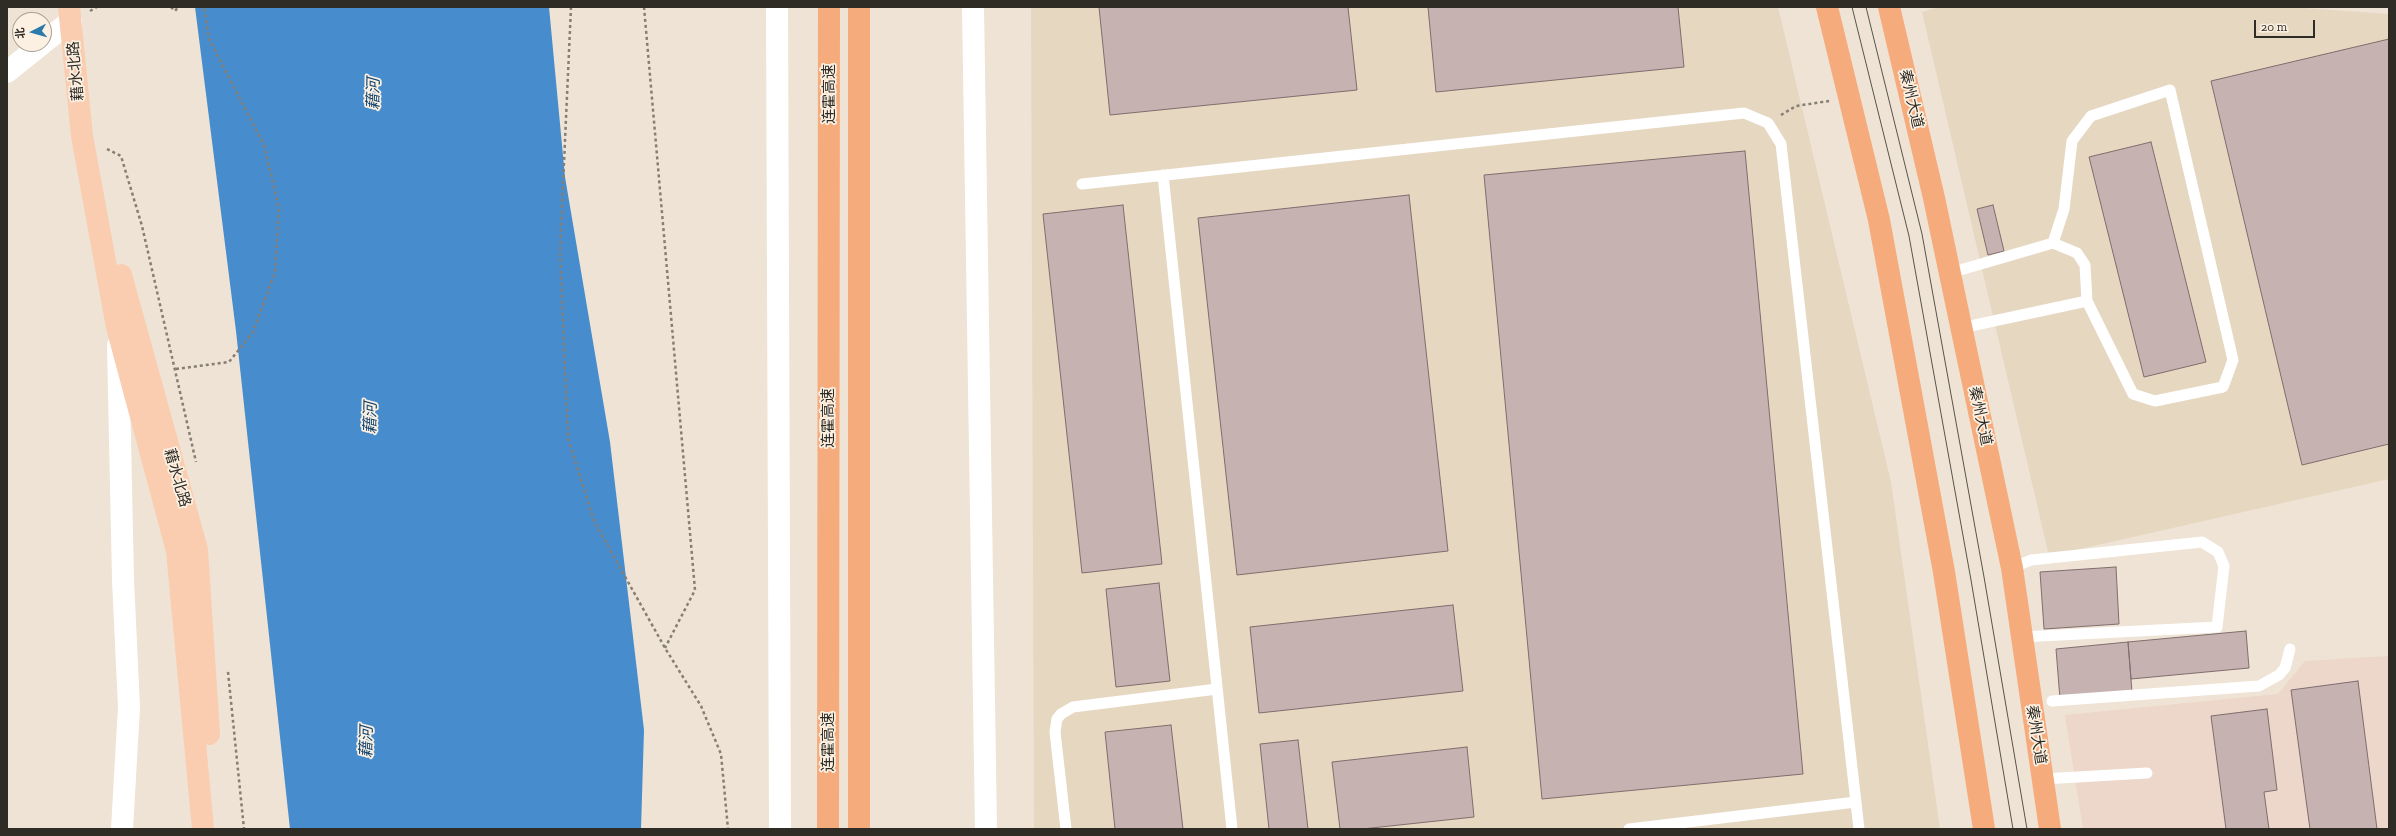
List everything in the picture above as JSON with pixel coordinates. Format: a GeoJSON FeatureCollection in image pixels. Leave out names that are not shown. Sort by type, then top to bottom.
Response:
{"type":"FeatureCollection","features":[{"type":"Feature","properties":{"kind":"highway","name":"连霍高速"},"geometry":{"type":"LineString","coordinates":[[828,829],[829,7]]}},
{"type":"Feature","properties":{"kind":"highway","name":"连霍高速"},"geometry":{"type":"LineString","coordinates":[[859,7],[859,829]]}},
{"type":"Feature","properties":{"kind":"highway"},"geometry":{"type":"LineString","coordinates":[[1827,7],[1879,220],[1943,564],[1984,829]]}},
{"type":"Feature","properties":{"kind":"highway","name":"秦州大道"},"geometry":{"type":"LineString","coordinates":[[1889,7],[1950,273],[2012,568],[2050,829]]}},
{"type":"Feature","properties":{"kind":"main road","name":"藉水北路"},"geometry":{"type":"LineString","coordinates":[[70,14],[82,136],[117,327],[177,551],[203,829]]}},
{"type":"Feature","properties":{"kind":"main road","name":"藉水北路"},"geometry":{"type":"LineString","coordinates":[[82,136],[197,550],[216,829]]}},
{"type":"Feature","properties":{"kind":"street"},"geometry":{"type":"LineString","coordinates":[[777,7],[780,829]]}},
{"type":"Feature","properties":{"kind":"street"},"geometry":{"type":"LineString","coordinates":[[973,7],[986,829]]}},
{"type":"Feature","properties":{"kind":"street"},"geometry":{"type":"LineString","coordinates":[[52,33],[70,14]]}},
{"type":"Feature","properties":{"kind":"street"},"geometry":{"type":"LineString","coordinates":[[7,72],[32,52]]}},
{"type":"Feature","properties":{"kind":"street"},"geometry":{"type":"LineString","coordinates":[[117,327],[123,580],[129,707],[122,829]]}},
{"type":"Feature","properties":{"kind":"lane"},"geometry":{"type":"LineString","coordinates":[[1950,273],[2053,244],[2077,253],[2085,265],[2087,301],[2133,394],[2155,401],[2223,388],[2233,360],[2170,90],[2091,116],[2072,141],[2064,209],[2053,244]]}},
{"type":"Feature","properties":{"kind":"lane"},"geometry":{"type":"LineString","coordinates":[[1082,184],[1744,113],[1768,123],[1781,144],[1859,829]]}},
{"type":"Feature","properties":{"kind":"lane"},"geometry":{"type":"LineString","coordinates":[[1163,175],[1232,829]]}},
{"type":"Feature","properties":{"kind":"lane"},"geometry":{"type":"LineString","coordinates":[[1961,328],[2087,301]]}},
{"type":"Feature","properties":{"kind":"lane"},"geometry":{"type":"LineString","coordinates":[[2012,568],[2031,560],[2202,542],[2218,552],[2224,566],[2217,626],[2021,637]]}},
{"type":"Feature","properties":{"kind":"lane"},"geometry":{"type":"LineString","coordinates":[[2052,701],[2260,686],[2279,675],[2285,668],[2290,649]]}},
{"type":"Feature","properties":{"kind":"lane"},"geometry":{"type":"LineString","coordinates":[[1066,829],[1055,732],[1057,719],[1062,714],[1073,707],[1217,689]]}},
{"type":"Feature","properties":{"kind":"lane"},"geometry":{"type":"LineString","coordinates":[[2043,779],[2147,773]]}},
{"type":"Feature","properties":{"kind":"lane"},"geometry":{"type":"LineString","coordinates":[[1629,829],[1856,802]]}},
{"type":"Feature","properties":{"kind":"path"},"geometry":{"type":"LineString","coordinates":[[170,7],[175,10],[178,7]]}},
{"type":"Feature","properties":{"kind":"path"},"geometry":{"type":"LineString","coordinates":[[176,369],[230,362],[253,332],[275,272],[279,208],[264,145],[209,39],[204,7]]}},
{"type":"Feature","properties":{"kind":"path"},"geometry":{"type":"LineString","coordinates":[[571,7],[560,252],[568,438],[594,521],[665,648],[701,706],[721,754],[728,829]]}},
{"type":"Feature","properties":{"kind":"path"},"geometry":{"type":"LineString","coordinates":[[644,7],[695,590],[665,648]]}},
{"type":"Feature","properties":{"kind":"path"},"geometry":{"type":"LineString","coordinates":[[1768,123],[1796,106],[1850,98]]}},
{"type":"Feature","properties":{"kind":"shaded area"},"geometry":{"type":"Polygon","coordinates":[[[1031,7],[1778,7],[1891,482],[1940,829],[1034,829],[1031,7]]]}},
{"type":"Feature","properties":{"kind":"shaded area"},"geometry":{"type":"Polygon","coordinates":[[[1939,7],[2290,7],[2389,14],[2389,479],[2049,556],[1922,12],[1939,7]]]}},
{"type":"Feature","properties":{"kind":"shaded area"},"geometry":{"type":"Polygon","coordinates":[[[2389,656],[2389,829],[2083,829],[2065,715],[2278,694],[2305,661],[2389,656]]]}},
{"type":"Feature","properties":{"kind":"water","name":"藉河"},"geometry":{"type":"Polygon","coordinates":[[[195,7],[549,7],[565,177],[610,442],[644,730],[641,829],[290,829],[236,331],[195,7]]]}},
{"type":"Feature","properties":{"kind":"building"},"geometry":{"type":"Polygon","coordinates":[[[1099,7],[1348,7],[1357,90],[1110,115],[1099,7]]]}},
{"type":"Feature","properties":{"kind":"building"},"geometry":{"type":"Polygon","coordinates":[[[1428,7],[1678,7],[1684,67],[1436,92],[1428,7]]]}},
{"type":"Feature","properties":{"kind":"building"},"geometry":{"type":"Polygon","coordinates":[[[2389,39],[2389,444],[2302,465],[2211,81],[2389,39]]]}},
{"type":"Feature","properties":{"kind":"building"},"geometry":{"type":"Polygon","coordinates":[[[2151,142],[2206,362],[2144,377],[2089,157],[2151,142]]]}},
{"type":"Feature","properties":{"kind":"building"},"geometry":{"type":"Polygon","coordinates":[[[1745,151],[1803,774],[1542,799],[1484,175],[1745,151]]]}},
{"type":"Feature","properties":{"kind":"building"},"geometry":{"type":"Polygon","coordinates":[[[1409,195],[1448,551],[1237,575],[1198,218],[1409,195]]]}},
{"type":"Feature","properties":{"kind":"building"},"geometry":{"type":"Polygon","coordinates":[[[1123,205],[1162,564],[1082,573],[1043,214],[1123,205]]]}},
{"type":"Feature","properties":{"kind":"building"},"geometry":{"type":"Polygon","coordinates":[[[1993,205],[2004,251],[1988,255],[1977,209],[1993,205]]]}},
{"type":"Feature","properties":{"kind":"building"},"geometry":{"type":"Polygon","coordinates":[[[2116,567],[2119,624],[2044,629],[2040,572],[2116,567]]]}},
{"type":"Feature","properties":{"kind":"building"},"geometry":{"type":"Polygon","coordinates":[[[1159,583],[1170,681],[1116,687],[1106,589],[1159,583]]]}},
{"type":"Feature","properties":{"kind":"building"},"geometry":{"type":"Polygon","coordinates":[[[1453,605],[1463,691],[1259,713],[1250,627],[1453,605]]]}},
{"type":"Feature","properties":{"kind":"building"},"geometry":{"type":"Polygon","coordinates":[[[2246,631],[2249,668],[2131,679],[2128,642],[2246,631]]]}},
{"type":"Feature","properties":{"kind":"building"},"geometry":{"type":"Polygon","coordinates":[[[2128,642],[2132,692],[2060,699],[2056,649],[2128,642]]]}},
{"type":"Feature","properties":{"kind":"building"},"geometry":{"type":"Polygon","coordinates":[[[2358,681],[2377,829],[2310,829],[2291,690],[2358,681]]]}},
{"type":"Feature","properties":{"kind":"building"},"geometry":{"type":"Polygon","coordinates":[[[2267,709],[2277,790],[2264,792],[2269,829],[2226,829],[2211,716],[2267,709]]]}},
{"type":"Feature","properties":{"kind":"building"},"geometry":{"type":"Polygon","coordinates":[[[1171,725],[1183,829],[1115,829],[1105,732],[1171,725]]]}},
{"type":"Feature","properties":{"kind":"building"},"geometry":{"type":"Polygon","coordinates":[[[1298,740],[1308,829],[1269,829],[1260,744],[1298,740]]]}},
{"type":"Feature","properties":{"kind":"building"},"geometry":{"type":"Polygon","coordinates":[[[1467,747],[1474,817],[1362,829],[1340,829],[1332,762],[1467,747]]]}},
{"type":"Feature","properties":{"kind":"tram line"},"geometry":{"type":"LineString","coordinates":[[1852,7],[1909,236],[1971,580],[2013,829]]}},
{"type":"Feature","properties":{"kind":"tram line"},"geometry":{"type":"LineString","coordinates":[[1866,7],[1922,234],[1984,577],[2027,829]]}}]}
